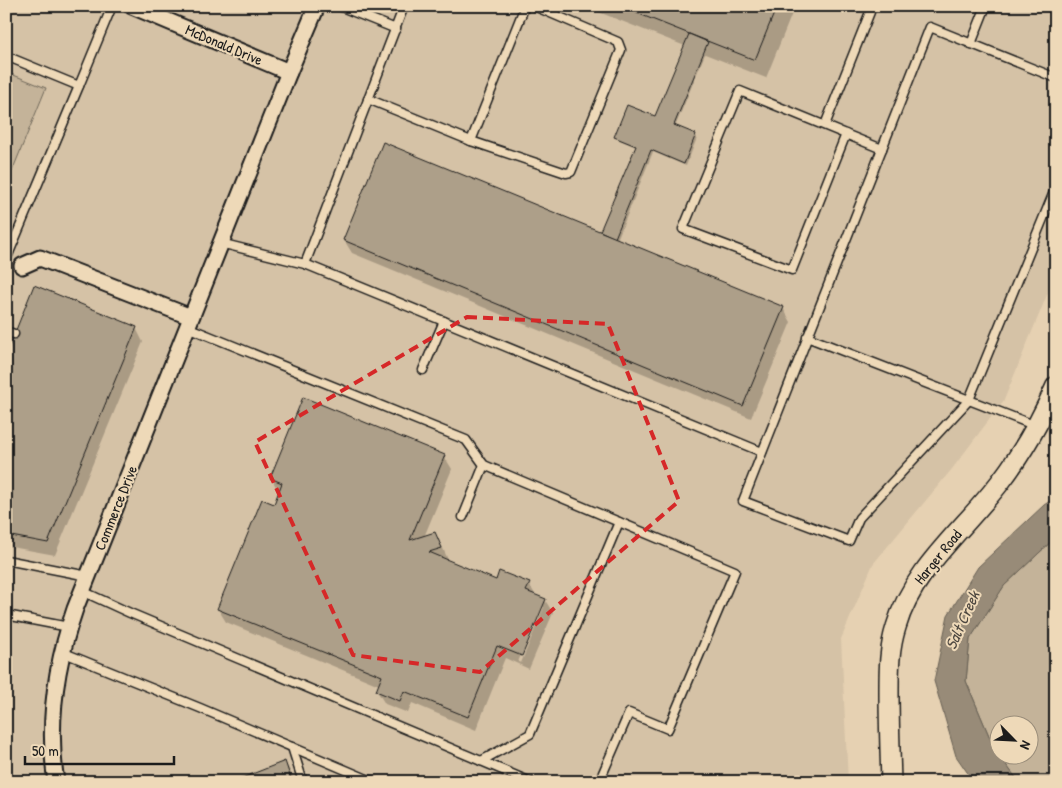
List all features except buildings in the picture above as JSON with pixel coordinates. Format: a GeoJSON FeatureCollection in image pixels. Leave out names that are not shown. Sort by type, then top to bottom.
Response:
{"type":"FeatureCollection","features":[{"type":"Feature","properties":{"kind":"street","name":"McDonald Drive"},"geometry":{"type":"LineString","coordinates":[[132,6],[289,72]]}},
{"type":"Feature","properties":{"kind":"street","name":"Commerce Drive"},"geometry":{"type":"LineString","coordinates":[[56,782],[53,719],[57,676],[69,627],[220,243],[317,6]]}},
{"type":"Feature","properties":{"kind":"street"},"geometry":{"type":"LineString","coordinates":[[22,266],[40,258],[189,322]]}},
{"type":"Feature","properties":{"kind":"street","name":"Harger Road"},"geometry":{"type":"LineString","coordinates":[[892,782],[889,657],[896,627],[907,598],[921,575],[1001,481],[1031,437],[1056,386]]}},
{"type":"Feature","properties":{"kind":"lane"},"geometry":{"type":"LineString","coordinates":[[22,266],[7,260],[9,246],[112,6]]}},
{"type":"Feature","properties":{"kind":"lane"},"geometry":{"type":"LineString","coordinates":[[339,6],[396,29]]}},
{"type":"Feature","properties":{"kind":"lane"},"geometry":{"type":"LineString","coordinates":[[305,264],[404,6]]}},
{"type":"Feature","properties":{"kind":"lane"},"geometry":{"type":"LineString","coordinates":[[471,141],[524,6]]}},
{"type":"Feature","properties":{"kind":"lane"},"geometry":{"type":"LineString","coordinates":[[368,100],[471,141],[566,174],[571,172],[621,50],[618,42],[534,6]]}},
{"type":"Feature","properties":{"kind":"lane"},"geometry":{"type":"LineString","coordinates":[[971,44],[986,6]]}},
{"type":"Feature","properties":{"kind":"lane"},"geometry":{"type":"LineString","coordinates":[[825,126],[870,12]]}},
{"type":"Feature","properties":{"kind":"lane"},"geometry":{"type":"LineString","coordinates":[[1056,78],[930,28],[742,500],[849,541],[859,518],[969,400],[1056,188]]}},
{"type":"Feature","properties":{"kind":"lane"},"geometry":{"type":"LineString","coordinates":[[6,56],[79,86]]}},
{"type":"Feature","properties":{"kind":"lane"},"geometry":{"type":"LineString","coordinates":[[846,134],[792,270],[683,229],[740,91],[846,134],[882,149]]}},
{"type":"Feature","properties":{"kind":"lane"},"geometry":{"type":"LineString","coordinates":[[220,243],[305,264],[762,452]]}},
{"type":"Feature","properties":{"kind":"lane"},"geometry":{"type":"LineString","coordinates":[[423,370],[444,321]]}},
{"type":"Feature","properties":{"kind":"lane"},"geometry":{"type":"LineString","coordinates":[[189,322],[466,440],[484,465],[735,571],[668,729],[629,713],[599,782]]}},
{"type":"Feature","properties":{"kind":"lane"},"geometry":{"type":"LineString","coordinates":[[6,331],[14,334]]}},
{"type":"Feature","properties":{"kind":"lane"},"geometry":{"type":"LineString","coordinates":[[807,337],[1036,426]]}},
{"type":"Feature","properties":{"kind":"lane"},"geometry":{"type":"LineString","coordinates":[[463,517],[484,465]]}},
{"type":"Feature","properties":{"kind":"lane"},"geometry":{"type":"LineString","coordinates":[[481,761],[530,734],[619,522]]}},
{"type":"Feature","properties":{"kind":"lane"},"geometry":{"type":"LineString","coordinates":[[6,560],[88,576]]}},
{"type":"Feature","properties":{"kind":"lane"},"geometry":{"type":"LineString","coordinates":[[82,591],[531,782]]}},
{"type":"Feature","properties":{"kind":"lane"},"geometry":{"type":"LineString","coordinates":[[6,615],[69,627]]}},
{"type":"Feature","properties":{"kind":"lane"},"geometry":{"type":"LineString","coordinates":[[62,652],[374,782]]}},
{"type":"Feature","properties":{"kind":"lane"},"geometry":{"type":"LineString","coordinates":[[292,747],[303,782]]}},
{"type":"Feature","properties":{"kind":"highlighted area"},"geometry":{"type":"Polygon","coordinates":[[[467,317],[608,324],[679,501],[480,672],[353,655],[255,442],[467,317]]]}},
{"type":"Feature","properties":{"kind":"shaded area"},"geometry":{"type":"Polygon","coordinates":[[[6,6],[1056,6],[1056,273],[1004,400],[952,469],[873,564],[841,639],[848,782],[6,782],[6,6]]]}},
{"type":"Feature","properties":{"kind":"shaded area"},"geometry":{"type":"Polygon","coordinates":[[[6,72],[46,88],[6,186],[6,72]]]}},
{"type":"Feature","properties":{"kind":"shaded area"},"geometry":{"type":"Polygon","coordinates":[[[1056,537],[1056,782],[1019,782],[1007,766],[1040,766],[1040,716],[990,716],[990,738],[966,681],[970,639],[1004,586],[1056,537]]]}},
{"type":"Feature","properties":{"kind":"water","name":"Salt Creek"},"geometry":{"type":"Polygon","coordinates":[[[1056,497],[1056,537],[1004,586],[970,639],[966,681],[990,738],[990,766],[1007,766],[1019,782],[974,782],[956,756],[934,681],[948,615],[978,567],[1044,505],[1056,497]]]}}]}
